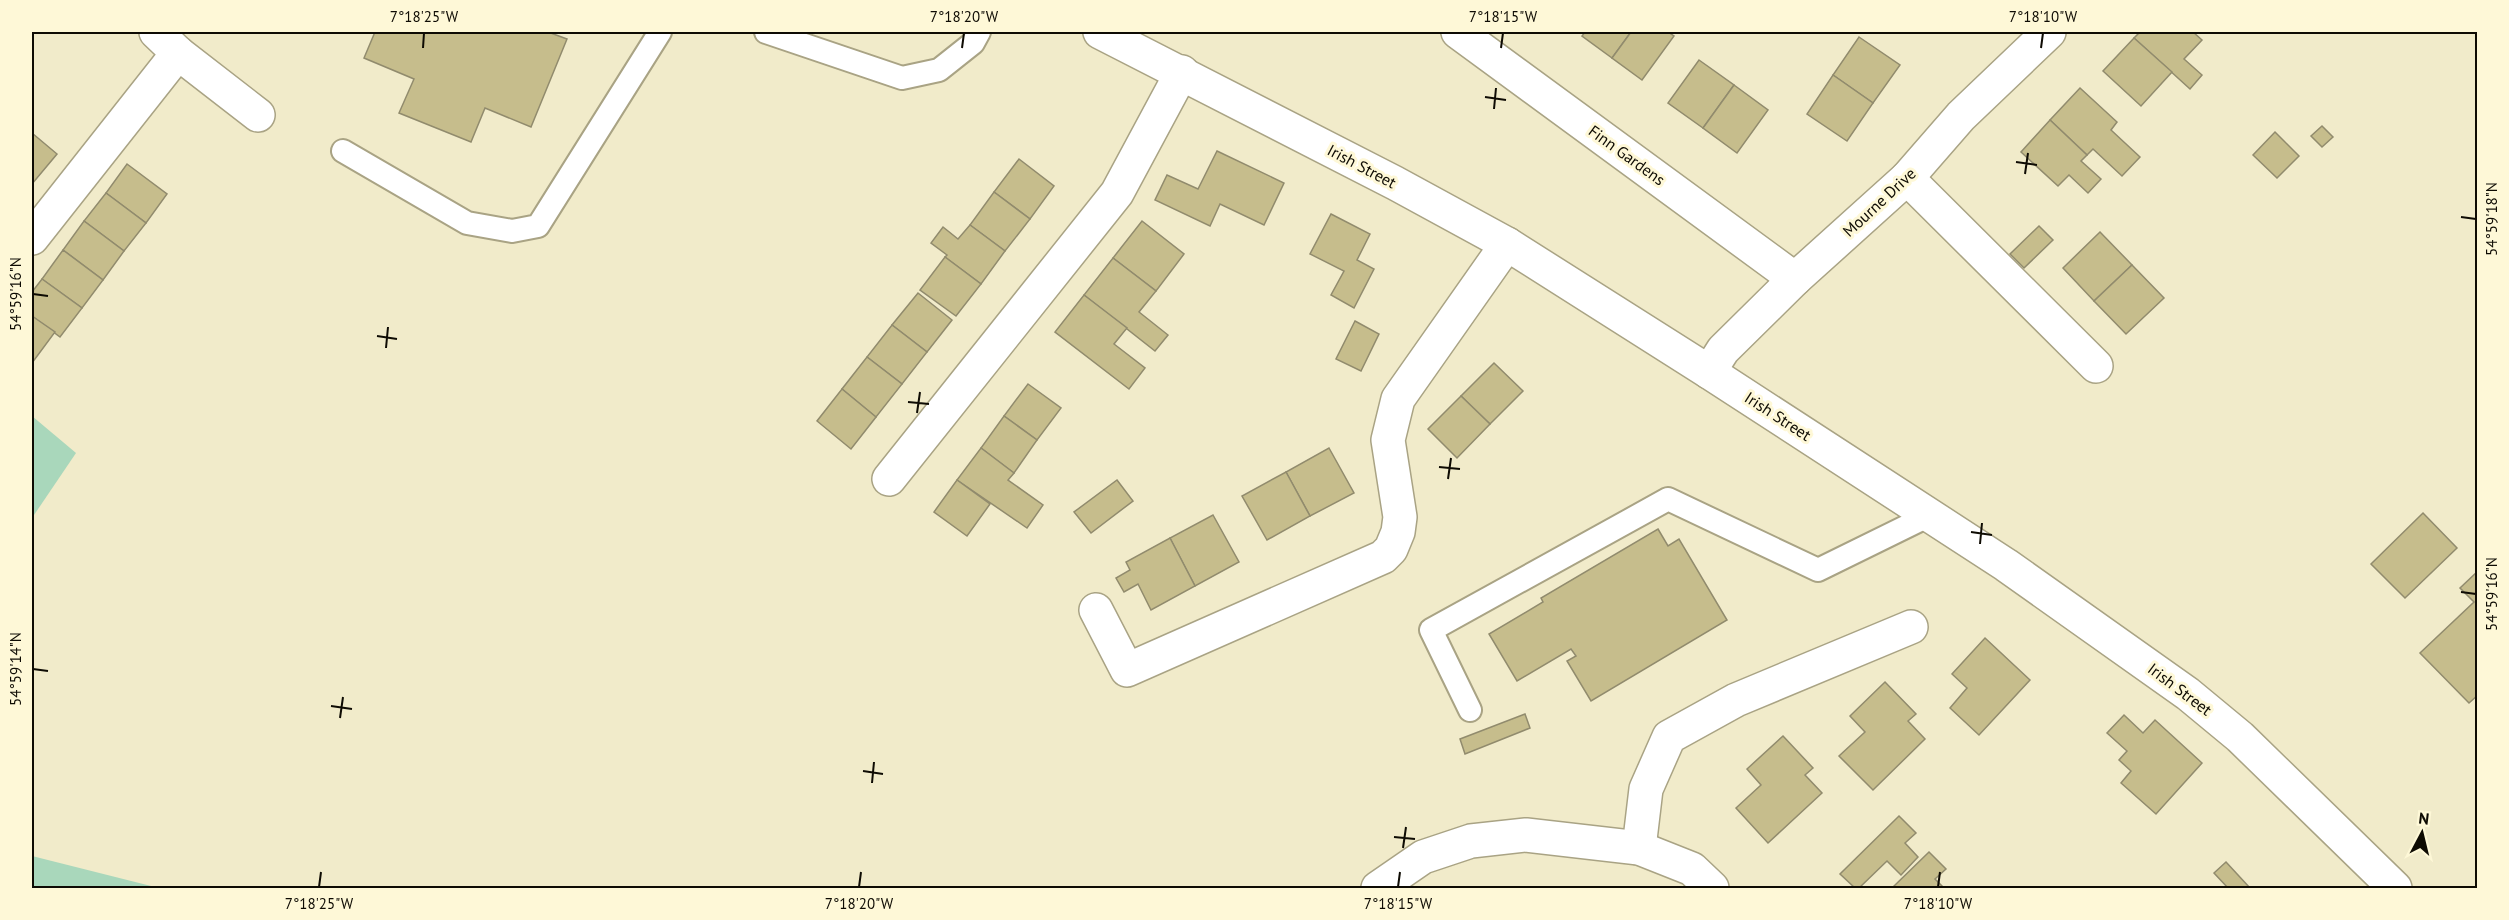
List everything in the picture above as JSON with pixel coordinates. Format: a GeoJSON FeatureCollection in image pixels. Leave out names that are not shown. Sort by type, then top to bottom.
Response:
{"type":"FeatureCollection","features":[{"type":"Feature","properties":{"kind":"street","name":"Irish Street"},"geometry":{"type":"LineString","coordinates":[[1100,32],[1182,72],[1507,244],[2006,565],[2188,694],[2257,750],[2395,888]]}},
{"type":"Feature","properties":{"kind":"street","name":"Finn Gardens"},"geometry":{"type":"LineString","coordinates":[[1458,32],[1795,279]]}},
{"type":"Feature","properties":{"kind":"street","name":"Mourne Drive"},"geometry":{"type":"LineString","coordinates":[[1709,372],[1723,350],[1795,279],[1907,178],[2032,37]]}},
{"type":"Feature","properties":{"kind":"street"},"geometry":{"type":"LineString","coordinates":[[32,238],[167,42],[258,115]]}},
{"type":"Feature","properties":{"kind":"street"},"geometry":{"type":"LineString","coordinates":[[889,479],[1117,193],[1182,72]]}},
{"type":"Feature","properties":{"kind":"street"},"geometry":{"type":"LineString","coordinates":[[1907,178],[2096,366]]}},
{"type":"Feature","properties":{"kind":"street"},"geometry":{"type":"LineString","coordinates":[[1096,610],[1127,670],[1383,557],[1391,549],[1399,525],[1388,440],[1398,399],[1507,244]]}},
{"type":"Feature","properties":{"kind":"street"},"geometry":{"type":"LineString","coordinates":[[1639,848],[1646,789],[1669,737],[1736,700],[1911,627]]}},
{"type":"Feature","properties":{"kind":"street"},"geometry":{"type":"LineString","coordinates":[[1378,888],[1423,857],[1471,841],[1526,835],[1639,848],[1692,869],[1712,888]]}},
{"type":"Feature","properties":{"kind":"lane"},"geometry":{"type":"LineString","coordinates":[[343,151],[467,223],[512,231],[538,226],[660,32]]}},
{"type":"Feature","properties":{"kind":"lane"},"geometry":{"type":"LineString","coordinates":[[766,32],[902,78],[939,70],[973,43],[979,32]]}},
{"type":"Feature","properties":{"kind":"lane"},"geometry":{"type":"LineString","coordinates":[[1470,710],[1431,630],[1668,500],[1818,570],[1930,515]]}},
{"type":"Feature","properties":{"kind":"green space"},"geometry":{"type":"Polygon","coordinates":[[[32,416],[76,453],[32,518],[32,416]]]}},
{"type":"Feature","properties":{"kind":"green space"},"geometry":{"type":"Polygon","coordinates":[[[32,856],[159,888],[32,888],[32,856]]]}},
{"type":"Feature","properties":{"kind":"building"},"geometry":{"type":"Polygon","coordinates":[[[375,32],[548,32],[567,39],[531,127],[485,108],[471,142],[399,113],[414,79],[364,58],[375,32]]]}},
{"type":"Feature","properties":{"kind":"building"},"geometry":{"type":"Polygon","coordinates":[[[1585,32],[1631,32],[1612,58],[1582,36],[1585,32]]]}},
{"type":"Feature","properties":{"kind":"building"},"geometry":{"type":"Polygon","coordinates":[[[1631,32],[1668,32],[1674,36],[1642,80],[1612,58],[1631,32]]]}},
{"type":"Feature","properties":{"kind":"building"},"geometry":{"type":"Polygon","coordinates":[[[2140,32],[2193,32],[2202,40],[2184,59],[2202,75],[2190,89],[2134,38],[2140,32]]]}},
{"type":"Feature","properties":{"kind":"building"},"geometry":{"type":"Polygon","coordinates":[[[1859,37],[1900,65],[1873,103],[1833,75],[1859,37]]]}},
{"type":"Feature","properties":{"kind":"building"},"geometry":{"type":"Polygon","coordinates":[[[2134,38],[2172,72],[2141,106],[2103,71],[2134,38]]]}},
{"type":"Feature","properties":{"kind":"building"},"geometry":{"type":"Polygon","coordinates":[[[1699,60],[1734,85],[1703,128],[1668,103],[1699,60]]]}},
{"type":"Feature","properties":{"kind":"building"},"geometry":{"type":"Polygon","coordinates":[[[1833,75],[1873,103],[1847,141],[1807,114],[1833,75]]]}},
{"type":"Feature","properties":{"kind":"building"},"geometry":{"type":"Polygon","coordinates":[[[1734,85],[1768,110],[1737,153],[1703,128],[1734,85]]]}},
{"type":"Feature","properties":{"kind":"building"},"geometry":{"type":"Polygon","coordinates":[[[2080,88],[2117,122],[2111,130],[2140,157],[2122,176],[2093,149],[2087,155],[2050,120],[2080,88]]]}},
{"type":"Feature","properties":{"kind":"building"},"geometry":{"type":"Polygon","coordinates":[[[2050,120],[2087,155],[2081,161],[2101,179],[2088,193],[2069,175],[2058,186],[2021,152],[2050,120]]]}},
{"type":"Feature","properties":{"kind":"building"},"geometry":{"type":"Polygon","coordinates":[[[2322,126],[2333,137],[2322,147],[2311,136],[2322,126]]]}},
{"type":"Feature","properties":{"kind":"building"},"geometry":{"type":"Polygon","coordinates":[[[2275,132],[2299,156],[2277,178],[2253,155],[2275,132]]]}},
{"type":"Feature","properties":{"kind":"building"},"geometry":{"type":"Polygon","coordinates":[[[32,133],[57,154],[32,184],[32,133]]]}},
{"type":"Feature","properties":{"kind":"building"},"geometry":{"type":"Polygon","coordinates":[[[1217,151],[1284,183],[1264,225],[1220,204],[1210,226],[1155,200],[1167,175],[1198,189],[1217,151]]]}},
{"type":"Feature","properties":{"kind":"building"},"geometry":{"type":"Polygon","coordinates":[[[1019,159],[1054,186],[1030,219],[994,192],[1019,159]]]}},
{"type":"Feature","properties":{"kind":"building"},"geometry":{"type":"Polygon","coordinates":[[[127,164],[167,194],[146,223],[106,193],[127,164]]]}},
{"type":"Feature","properties":{"kind":"building"},"geometry":{"type":"Polygon","coordinates":[[[994,192],[1030,219],[1005,251],[970,225],[994,192]]]}},
{"type":"Feature","properties":{"kind":"building"},"geometry":{"type":"Polygon","coordinates":[[[106,193],[146,223],[124,251],[84,221],[106,193]]]}},
{"type":"Feature","properties":{"kind":"building"},"geometry":{"type":"Polygon","coordinates":[[[1331,214],[1370,234],[1357,260],[1374,269],[1354,308],[1331,295],[1344,271],[1310,254],[1331,214]]]}},
{"type":"Feature","properties":{"kind":"building"},"geometry":{"type":"Polygon","coordinates":[[[84,221],[124,251],[103,280],[63,250],[84,221]]]}},
{"type":"Feature","properties":{"kind":"building"},"geometry":{"type":"Polygon","coordinates":[[[1142,221],[1184,254],[1156,291],[1113,258],[1142,221]]]}},
{"type":"Feature","properties":{"kind":"building"},"geometry":{"type":"Polygon","coordinates":[[[970,225],[1005,251],[981,284],[945,257],[947,255],[931,243],[943,227],[958,239],[970,225]]]}},
{"type":"Feature","properties":{"kind":"building"},"geometry":{"type":"Polygon","coordinates":[[[2039,226],[2053,240],[2024,268],[2010,254],[2039,226]]]}},
{"type":"Feature","properties":{"kind":"building"},"geometry":{"type":"Polygon","coordinates":[[[2100,232],[2132,265],[2094,301],[2063,268],[2100,232]]]}},
{"type":"Feature","properties":{"kind":"building"},"geometry":{"type":"Polygon","coordinates":[[[63,250],[103,280],[82,308],[42,279],[63,250]]]}},
{"type":"Feature","properties":{"kind":"building"},"geometry":{"type":"Polygon","coordinates":[[[945,257],[981,284],[956,316],[920,290],[945,257]]]}},
{"type":"Feature","properties":{"kind":"building"},"geometry":{"type":"Polygon","coordinates":[[[1113,258],[1156,291],[1139,312],[1168,335],[1155,351],[1084,295],[1113,258]]]}},
{"type":"Feature","properties":{"kind":"building"},"geometry":{"type":"Polygon","coordinates":[[[2132,265],[2164,298],[2126,334],[2094,301],[2132,265]]]}},
{"type":"Feature","properties":{"kind":"building"},"geometry":{"type":"Polygon","coordinates":[[[42,279],[82,308],[60,337],[32,316],[32,292],[42,279]]]}},
{"type":"Feature","properties":{"kind":"building"},"geometry":{"type":"Polygon","coordinates":[[[918,293],[952,320],[927,352],[892,325],[918,293]]]}},
{"type":"Feature","properties":{"kind":"building"},"geometry":{"type":"Polygon","coordinates":[[[1084,295],[1127,328],[1114,344],[1145,368],[1129,389],[1055,332],[1084,295]]]}},
{"type":"Feature","properties":{"kind":"building"},"geometry":{"type":"Polygon","coordinates":[[[32,316],[55,332],[32,363],[32,316]]]}},
{"type":"Feature","properties":{"kind":"building"},"geometry":{"type":"Polygon","coordinates":[[[1355,321],[1379,334],[1361,371],[1336,359],[1355,321]]]}},
{"type":"Feature","properties":{"kind":"building"},"geometry":{"type":"Polygon","coordinates":[[[892,325],[927,352],[902,384],[867,357],[892,325]]]}},
{"type":"Feature","properties":{"kind":"building"},"geometry":{"type":"Polygon","coordinates":[[[867,357],[902,384],[876,417],[842,389],[867,357]]]}},
{"type":"Feature","properties":{"kind":"building"},"geometry":{"type":"Polygon","coordinates":[[[1494,363],[1523,391],[1490,424],[1461,396],[1494,363]]]}},
{"type":"Feature","properties":{"kind":"building"},"geometry":{"type":"Polygon","coordinates":[[[1028,384],[1061,408],[1037,440],[1004,416],[1028,384]]]}},
{"type":"Feature","properties":{"kind":"building"},"geometry":{"type":"Polygon","coordinates":[[[842,389],[876,417],[851,449],[817,421],[842,389]]]}},
{"type":"Feature","properties":{"kind":"building"},"geometry":{"type":"Polygon","coordinates":[[[1461,396],[1490,424],[1457,458],[1428,429],[1461,396]]]}},
{"type":"Feature","properties":{"kind":"building"},"geometry":{"type":"Polygon","coordinates":[[[1004,416],[1037,440],[1014,473],[981,448],[1004,416]]]}},
{"type":"Feature","properties":{"kind":"building"},"geometry":{"type":"Polygon","coordinates":[[[981,448],[1014,473],[1008,480],[1043,505],[1027,528],[957,480],[981,448]]]}},
{"type":"Feature","properties":{"kind":"building"},"geometry":{"type":"Polygon","coordinates":[[[1329,448],[1354,493],[1310,516],[1286,472],[1329,448]]]}},
{"type":"Feature","properties":{"kind":"building"},"geometry":{"type":"Polygon","coordinates":[[[1286,472],[1310,516],[1267,540],[1242,496],[1286,472]]]}},
{"type":"Feature","properties":{"kind":"building"},"geometry":{"type":"Polygon","coordinates":[[[957,480],[990,504],[967,536],[934,512],[957,480]]]}},
{"type":"Feature","properties":{"kind":"building"},"geometry":{"type":"Polygon","coordinates":[[[1117,480],[1133,501],[1091,533],[1074,512],[1117,480]]]}},
{"type":"Feature","properties":{"kind":"building"},"geometry":{"type":"Polygon","coordinates":[[[2423,513],[2457,548],[2405,598],[2371,564],[2423,513]]]}},
{"type":"Feature","properties":{"kind":"building"},"geometry":{"type":"Polygon","coordinates":[[[1213,515],[1239,562],[1195,586],[1170,538],[1213,515]]]}},
{"type":"Feature","properties":{"kind":"building"},"geometry":{"type":"Polygon","coordinates":[[[1658,529],[1668,546],[1679,539],[1727,620],[1591,701],[1567,661],[1576,656],[1571,649],[1517,681],[1489,634],[1543,602],[1541,598],[1658,529]]]}},
{"type":"Feature","properties":{"kind":"building"},"geometry":{"type":"Polygon","coordinates":[[[1170,538],[1195,586],[1151,610],[1138,584],[1124,592],[1116,578],[1130,570],[1126,562],[1170,538]]]}},
{"type":"Feature","properties":{"kind":"building"},"geometry":{"type":"Polygon","coordinates":[[[2478,571],[2478,695],[2469,703],[2420,653],[2474,602],[2460,588],[2478,571]]]}},
{"type":"Feature","properties":{"kind":"building"},"geometry":{"type":"Polygon","coordinates":[[[1985,638],[2030,680],[1979,735],[1950,708],[1967,688],[1952,674],[1985,638]]]}},
{"type":"Feature","properties":{"kind":"building"},"geometry":{"type":"Polygon","coordinates":[[[1885,682],[1916,714],[1908,721],[1925,739],[1873,790],[1839,756],[1865,732],[1850,716],[1885,682]]]}},
{"type":"Feature","properties":{"kind":"building"},"geometry":{"type":"Polygon","coordinates":[[[1525,714],[1530,728],[1465,754],[1460,739],[1525,714]]]}},
{"type":"Feature","properties":{"kind":"building"},"geometry":{"type":"Polygon","coordinates":[[[2124,715],[2143,733],[2155,720],[2202,763],[2156,814],[2121,783],[2131,771],[2119,760],[2127,751],[2107,733],[2124,715]]]}},
{"type":"Feature","properties":{"kind":"building"},"geometry":{"type":"Polygon","coordinates":[[[1783,736],[1813,768],[1805,775],[1822,793],[1768,843],[1736,808],[1761,785],[1747,769],[1783,736]]]}},
{"type":"Feature","properties":{"kind":"building"},"geometry":{"type":"Polygon","coordinates":[[[1899,816],[1916,833],[1905,843],[1918,857],[1901,875],[1887,861],[1859,888],[1855,888],[1840,874],[1899,816]]]}},
{"type":"Feature","properties":{"kind":"building"},"geometry":{"type":"Polygon","coordinates":[[[1929,852],[1946,869],[1935,879],[1944,888],[1892,888],[1929,852]]]}},
{"type":"Feature","properties":{"kind":"building"},"geometry":{"type":"Polygon","coordinates":[[[2226,862],[2250,888],[2228,888],[2214,873],[2226,862]]]}}]}
